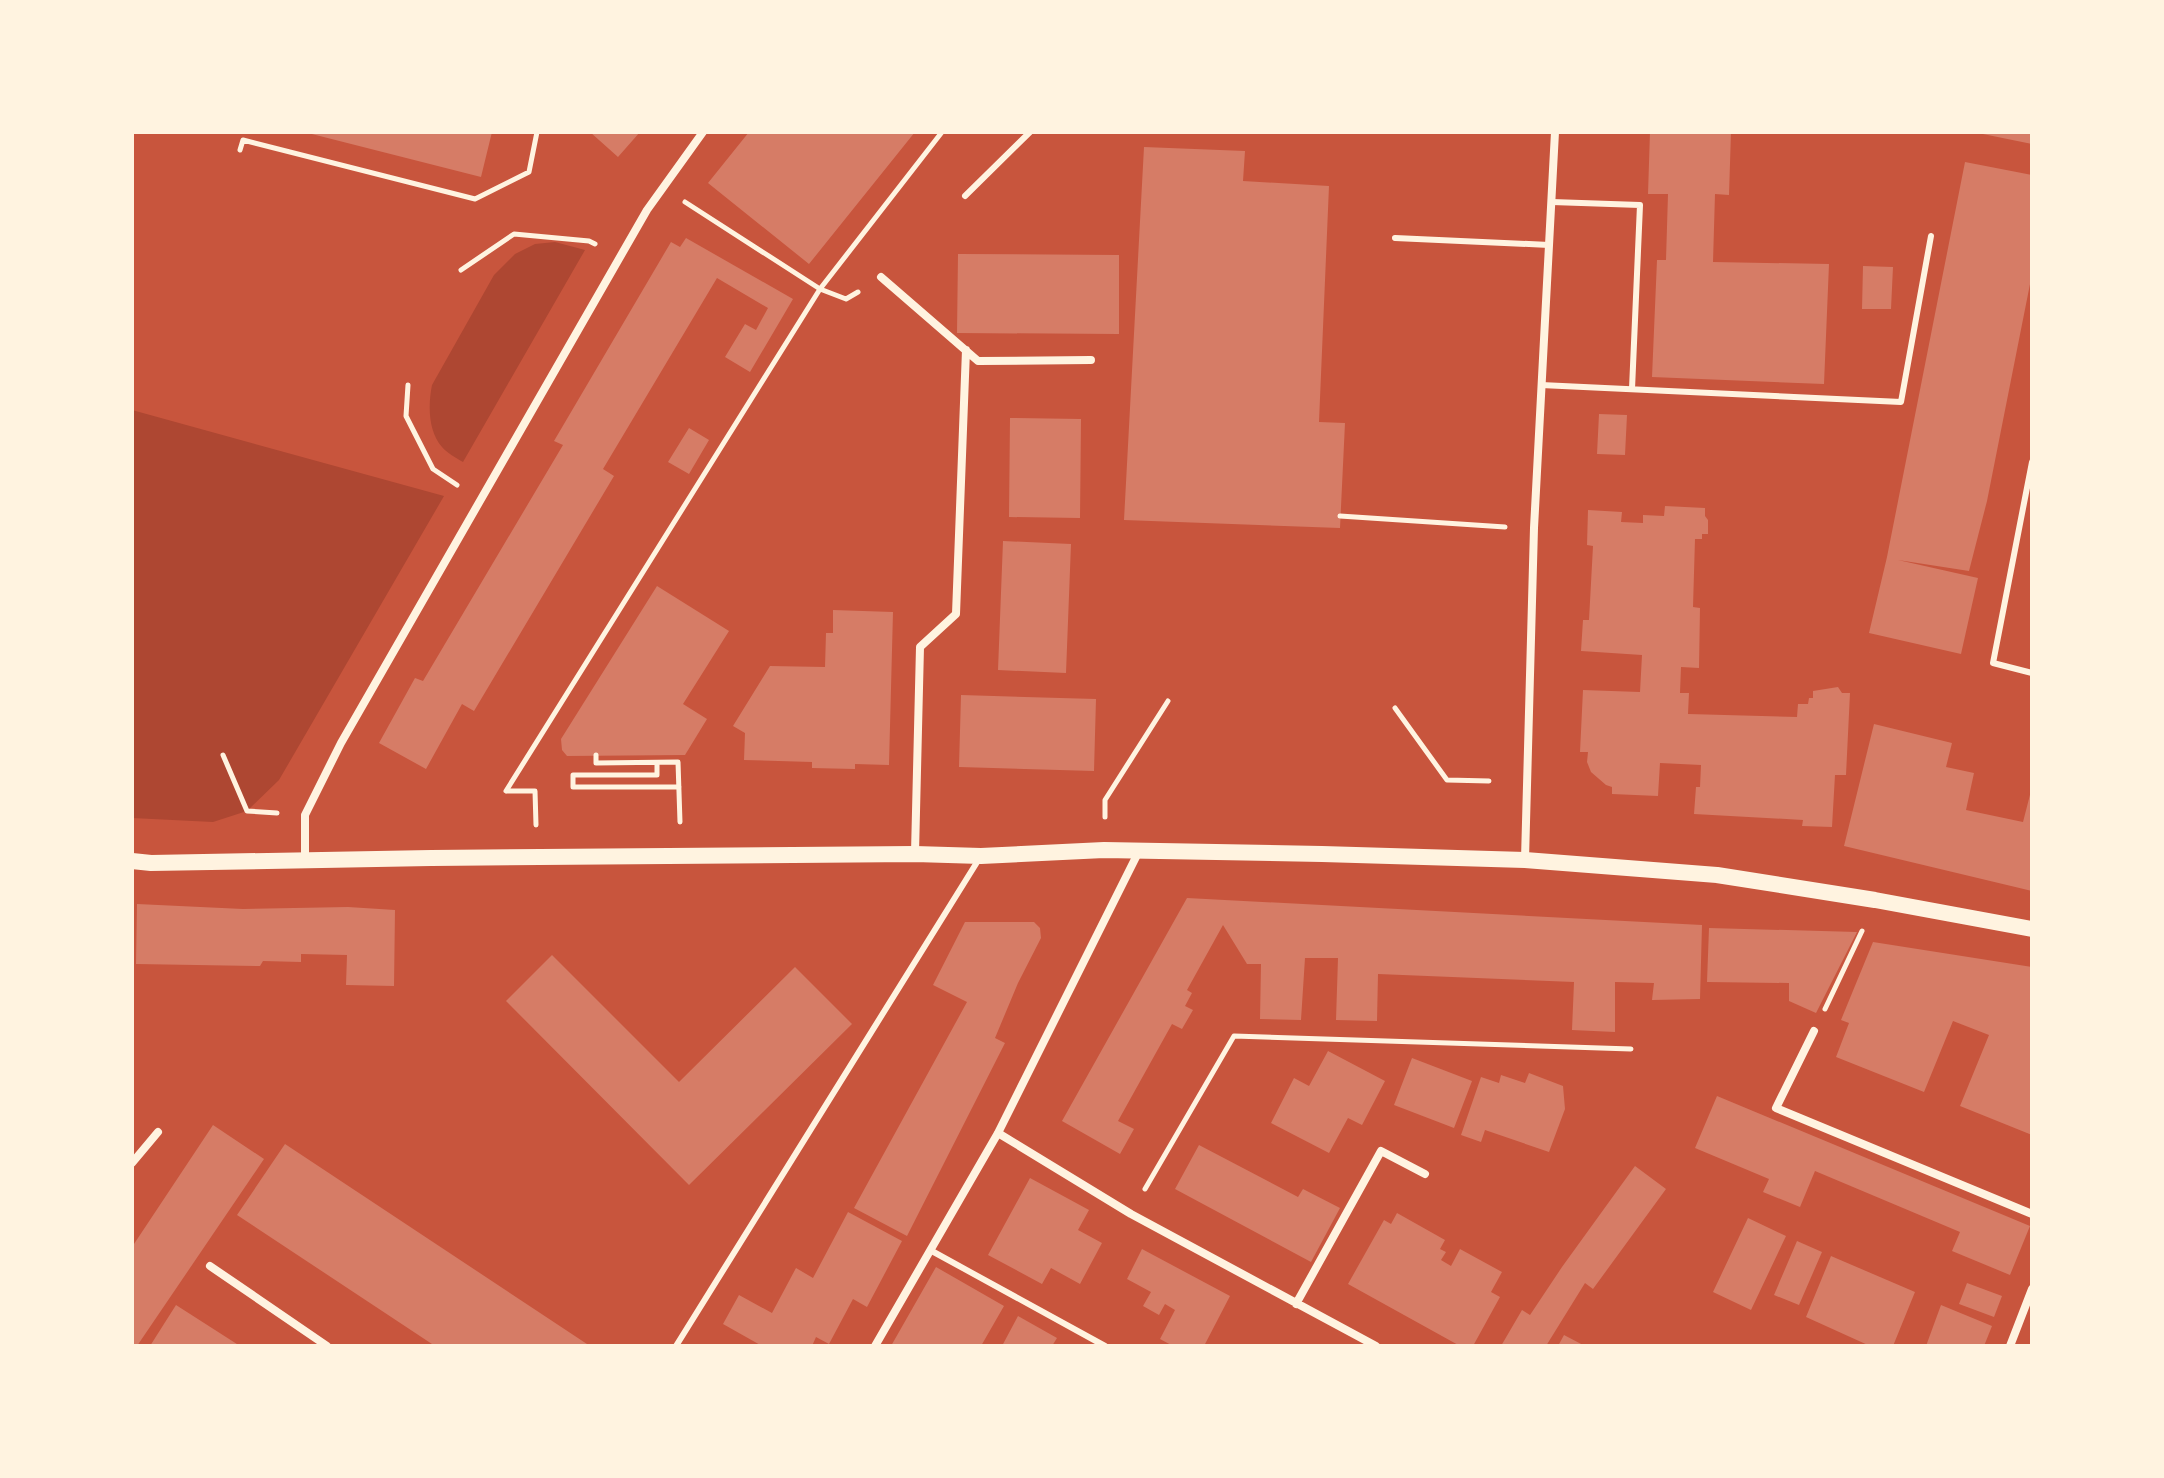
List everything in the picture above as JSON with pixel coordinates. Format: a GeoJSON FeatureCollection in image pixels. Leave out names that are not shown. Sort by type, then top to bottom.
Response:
{"type":"FeatureCollection","features":[{"type":"Feature","properties":{"kind":"main road"},"geometry":{"type":"LineString","coordinates":[[132,861],[981,856],[1104,850],[1525,860],[1717,875],[2032,929]]}},
{"type":"Feature","properties":{"kind":"street"},"geometry":{"type":"LineString","coordinates":[[305,859],[305,815],[341,743],[647,210],[703,132]]}},
{"type":"Feature","properties":{"kind":"street"},"geometry":{"type":"LineString","coordinates":[[1525,860],[1534,528],[1555,132]]}},
{"type":"Feature","properties":{"kind":"street"},"geometry":{"type":"LineString","coordinates":[[881,277],[978,361],[1091,360]]}},
{"type":"Feature","properties":{"kind":"street"},"geometry":{"type":"LineString","coordinates":[[915,854],[920,647],[956,614],[966,350]]}},
{"type":"Feature","properties":{"kind":"street"},"geometry":{"type":"LineString","coordinates":[[875,1346],[998,1133],[1139,851]]}},
{"type":"Feature","properties":{"kind":"street"},"geometry":{"type":"LineString","coordinates":[[1814,1031],[1776,1108],[2032,1214]]}},
{"type":"Feature","properties":{"kind":"street"},"geometry":{"type":"LineString","coordinates":[[132,1163],[158,1132]]}},
{"type":"Feature","properties":{"kind":"street"},"geometry":{"type":"LineString","coordinates":[[998,1133],[1131,1214],[1376,1346]]}},
{"type":"Feature","properties":{"kind":"street"},"geometry":{"type":"LineString","coordinates":[[1296,1304],[1381,1151],[1425,1174]]}},
{"type":"Feature","properties":{"kind":"street"},"geometry":{"type":"LineString","coordinates":[[210,1266],[327,1346]]}},
{"type":"Feature","properties":{"kind":"street"},"geometry":{"type":"LineString","coordinates":[[2010,1346],[2032,1289]]}},
{"type":"Feature","properties":{"kind":"lane"},"geometry":{"type":"LineString","coordinates":[[965,196],[1030,132]]}},
{"type":"Feature","properties":{"kind":"lane"},"geometry":{"type":"LineString","coordinates":[[1552,202],[1640,205],[1632,389]]}},
{"type":"Feature","properties":{"kind":"lane"},"geometry":{"type":"LineString","coordinates":[[1541,385],[1901,402],[1931,236]]}},
{"type":"Feature","properties":{"kind":"lane"},"geometry":{"type":"LineString","coordinates":[[1395,238],[1549,245]]}},
{"type":"Feature","properties":{"kind":"lane"},"geometry":{"type":"LineString","coordinates":[[2032,462],[1993,663],[2032,673]]}},
{"type":"Feature","properties":{"kind":"lane"},"geometry":{"type":"LineString","coordinates":[[676,1346],[981,856]]}},
{"type":"Feature","properties":{"kind":"lane"},"geometry":{"type":"LineString","coordinates":[[930,1250],[1105,1346]]}},
{"type":"Feature","properties":{"kind":"path"},"geometry":{"type":"LineString","coordinates":[[240,150],[243,140],[475,199],[529,172],[537,132]]}},
{"type":"Feature","properties":{"kind":"path"},"geometry":{"type":"LineString","coordinates":[[535,791],[506,791],[820,289],[942,132]]}},
{"type":"Feature","properties":{"kind":"path"},"geometry":{"type":"LineString","coordinates":[[664,188],[820,289],[846,299],[881,277]]}},
{"type":"Feature","properties":{"kind":"path"},"geometry":{"type":"LineString","coordinates":[[461,270],[514,234],[589,241],[621,257]]}},
{"type":"Feature","properties":{"kind":"path"},"geometry":{"type":"LineString","coordinates":[[408,385],[406,416],[433,469],[481,501]]}},
{"type":"Feature","properties":{"kind":"path"},"geometry":{"type":"LineString","coordinates":[[1340,516],[1534,528]]}},
{"type":"Feature","properties":{"kind":"path"},"geometry":{"type":"LineString","coordinates":[[1104,850],[1105,800],[1168,701]]}},
{"type":"Feature","properties":{"kind":"path"},"geometry":{"type":"LineString","coordinates":[[1395,708],[1447,780],[1489,781]]}},
{"type":"Feature","properties":{"kind":"path"},"geometry":{"type":"LineString","coordinates":[[223,755],[247,811],[305,815]]}},
{"type":"Feature","properties":{"kind":"path"},"geometry":{"type":"LineString","coordinates":[[596,755],[596,763],[678,762],[679,787],[573,787],[573,775],[657,775],[657,763]]}},
{"type":"Feature","properties":{"kind":"path"},"geometry":{"type":"LineString","coordinates":[[1814,1031],[1875,900]]}},
{"type":"Feature","properties":{"kind":"path"},"geometry":{"type":"LineString","coordinates":[[1131,1214],[1234,1036],[1631,1049]]}},
{"type":"Feature","properties":{"kind":"shaded area"},"geometry":{"type":"Polygon","coordinates":[[[555,242],[585,250],[463,462],[437,441],[430,409],[432,385],[494,275],[515,254],[535,244],[555,242]]]}},
{"type":"Feature","properties":{"kind":"shaded area"},"geometry":{"type":"Polygon","coordinates":[[[132,410],[444,496],[279,780],[247,811],[213,822],[132,818],[132,410]]]}},
{"type":"Feature","properties":{"kind":"building"},"geometry":{"type":"Polygon","coordinates":[[[304,132],[492,132],[481,177],[304,132]]]}},
{"type":"Feature","properties":{"kind":"building"},"geometry":{"type":"Polygon","coordinates":[[[590,132],[640,132],[618,157],[590,132]]]}},
{"type":"Feature","properties":{"kind":"building"},"geometry":{"type":"Polygon","coordinates":[[[749,132],[915,132],[809,264],[708,183],[749,132]]]}},
{"type":"Feature","properties":{"kind":"building"},"geometry":{"type":"Polygon","coordinates":[[[1650,132],[1731,132],[1729,195],[1715,194],[1713,262],[1829,264],[1824,384],[1652,377],[1657,260],[1666,260],[1668,194],[1648,194],[1650,132]]]}},
{"type":"Feature","properties":{"kind":"building"},"geometry":{"type":"Polygon","coordinates":[[[2032,132],[2032,144],[1978,133],[2032,132]]]}},
{"type":"Feature","properties":{"kind":"building"},"geometry":{"type":"Polygon","coordinates":[[[1144,147],[1245,151],[1243,181],[1329,186],[1319,422],[1345,423],[1340,528],[1124,520],[1144,147]]]}},
{"type":"Feature","properties":{"kind":"building"},"geometry":{"type":"Polygon","coordinates":[[[1965,162],[2032,175],[2032,274],[1987,501],[1969,571],[1898,560],[1978,578],[1961,654],[1869,633],[1887,557],[1965,162]]]}},
{"type":"Feature","properties":{"kind":"building"},"geometry":{"type":"Polygon","coordinates":[[[686,238],[793,299],[750,372],[725,357],[745,324],[756,330],[768,308],[717,278],[603,469],[614,476],[474,711],[462,704],[426,769],[379,743],[415,678],[423,681],[563,445],[554,441],[671,242],[680,247],[686,238]]]}},
{"type":"Feature","properties":{"kind":"building"},"geometry":{"type":"Polygon","coordinates":[[[958,254],[1119,255],[1119,334],[957,333],[958,254]]]}},
{"type":"Feature","properties":{"kind":"building"},"geometry":{"type":"Polygon","coordinates":[[[1863,266],[1893,267],[1891,309],[1862,309],[1863,266]]]}},
{"type":"Feature","properties":{"kind":"building"},"geometry":{"type":"Polygon","coordinates":[[[1599,414],[1627,415],[1625,455],[1597,454],[1599,414]]]}},
{"type":"Feature","properties":{"kind":"building"},"geometry":{"type":"Polygon","coordinates":[[[1010,418],[1081,419],[1080,518],[1009,517],[1010,418]]]}},
{"type":"Feature","properties":{"kind":"building"},"geometry":{"type":"Polygon","coordinates":[[[689,428],[709,440],[689,474],[668,462],[689,428]]]}},
{"type":"Feature","properties":{"kind":"building"},"geometry":{"type":"Polygon","coordinates":[[[1665,506],[1705,508],[1708,520],[1708,534],[1702,534],[1702,539],[1695,539],[1693,607],[1700,608],[1699,668],[1681,667],[1680,693],[1689,693],[1688,714],[1797,717],[1798,704],[1808,704],[1809,698],[1813,698],[1813,691],[1838,687],[1842,693],[1850,693],[1846,775],[1835,775],[1832,827],[1802,826],[1803,820],[1694,814],[1701,765],[1660,763],[1658,796],[1612,794],[1612,787],[1591,772],[1587,762],[1588,752],[1580,752],[1583,690],[1640,692],[1642,655],[1581,651],[1583,620],[1589,620],[1593,546],[1587,545],[1588,510],[1622,512],[1621,522],[1643,523],[1643,515],[1664,516],[1665,506]]]}},
{"type":"Feature","properties":{"kind":"building"},"geometry":{"type":"Polygon","coordinates":[[[1003,541],[1071,544],[1066,673],[998,670],[1003,541]]]}},
{"type":"Feature","properties":{"kind":"building"},"geometry":{"type":"Polygon","coordinates":[[[657,586],[729,631],[683,704],[707,719],[685,755],[567,756],[562,750],[561,739],[657,586]]]}},
{"type":"Feature","properties":{"kind":"building"},"geometry":{"type":"Polygon","coordinates":[[[833,610],[893,612],[889,765],[855,764],[855,769],[812,768],[812,762],[744,760],[745,733],[733,726],[770,666],[825,667],[826,633],[833,633],[833,610]]]}},
{"type":"Feature","properties":{"kind":"building"},"geometry":{"type":"Polygon","coordinates":[[[961,695],[1096,699],[1094,771],[959,767],[961,695]]]}},
{"type":"Feature","properties":{"kind":"building"},"geometry":{"type":"Polygon","coordinates":[[[1874,724],[1952,743],[1946,767],[1974,773],[1966,810],[2023,822],[2032,787],[2032,891],[1844,846],[1874,724]]]}},
{"type":"Feature","properties":{"kind":"building"},"geometry":{"type":"Polygon","coordinates":[[[1187,898],[1702,925],[1700,999],[1652,1000],[1654,983],[1615,982],[1615,1032],[1572,1030],[1574,982],[1378,974],[1377,1021],[1336,1020],[1338,958],[1305,958],[1301,1020],[1260,1019],[1261,964],[1247,964],[1223,925],[1187,990],[1192,993],[1185,1006],[1193,1010],[1182,1029],[1172,1024],[1118,1121],[1134,1129],[1120,1154],[1062,1121],[1187,898]]]}},
{"type":"Feature","properties":{"kind":"building"},"geometry":{"type":"Polygon","coordinates":[[[137,904],[243,909],[348,907],[395,910],[394,986],[346,985],[347,955],[301,954],[301,962],[263,961],[260,966],[136,964],[137,904]]]}},
{"type":"Feature","properties":{"kind":"building"},"geometry":{"type":"Polygon","coordinates":[[[965,922],[1034,922],[1040,928],[1041,938],[995,1038],[1005,1043],[907,1236],[854,1208],[967,1002],[933,985],[965,922]]]}},
{"type":"Feature","properties":{"kind":"building"},"geometry":{"type":"Polygon","coordinates":[[[1709,928],[1857,932],[1816,1013],[1789,1001],[1789,983],[1707,982],[1709,928]]]}},
{"type":"Feature","properties":{"kind":"building"},"geometry":{"type":"Polygon","coordinates":[[[1873,942],[2032,967],[2032,1135],[1960,1106],[1989,1035],[1953,1021],[1924,1092],[1836,1057],[1849,1023],[1841,1020],[1873,942]]]}},
{"type":"Feature","properties":{"kind":"building"},"geometry":{"type":"Polygon","coordinates":[[[552,955],[679,1082],[795,967],[852,1024],[689,1185],[506,1001],[552,955]]]}},
{"type":"Feature","properties":{"kind":"building"},"geometry":{"type":"Polygon","coordinates":[[[1328,1051],[1385,1081],[1362,1125],[1348,1118],[1329,1153],[1271,1123],[1294,1078],[1309,1086],[1328,1051]]]}},
{"type":"Feature","properties":{"kind":"building"},"geometry":{"type":"Polygon","coordinates":[[[1412,1058],[1472,1081],[1454,1128],[1394,1105],[1412,1058]]]}},
{"type":"Feature","properties":{"kind":"building"},"geometry":{"type":"Polygon","coordinates":[[[1529,1073],[1563,1086],[1565,1109],[1549,1152],[1485,1130],[1481,1142],[1461,1135],[1481,1077],[1499,1083],[1501,1075],[1525,1083],[1529,1073]]]}},
{"type":"Feature","properties":{"kind":"building"},"geometry":{"type":"Polygon","coordinates":[[[1717,1096],[2030,1226],[2010,1275],[1952,1251],[1960,1232],[1815,1171],[1800,1207],[1763,1192],[1769,1179],[1695,1148],[1717,1096]]]}},
{"type":"Feature","properties":{"kind":"building"},"geometry":{"type":"Polygon","coordinates":[[[213,1125],[264,1159],[137,1346],[132,1343],[132,1247],[213,1125]]]}},
{"type":"Feature","properties":{"kind":"building"},"geometry":{"type":"Polygon","coordinates":[[[285,1144],[590,1346],[435,1346],[237,1215],[285,1144]]]}},
{"type":"Feature","properties":{"kind":"building"},"geometry":{"type":"Polygon","coordinates":[[[1199,1145],[1298,1197],[1303,1189],[1340,1208],[1311,1262],[1175,1189],[1199,1145]]]}},
{"type":"Feature","properties":{"kind":"building"},"geometry":{"type":"Polygon","coordinates":[[[1635,1166],[1666,1189],[1593,1289],[1585,1283],[1546,1346],[1501,1346],[1522,1310],[1530,1315],[1635,1166]]]}},
{"type":"Feature","properties":{"kind":"building"},"geometry":{"type":"Polygon","coordinates":[[[1030,1178],[1089,1210],[1078,1230],[1102,1243],[1080,1284],[1051,1268],[1042,1284],[988,1255],[1030,1178]]]}},
{"type":"Feature","properties":{"kind":"building"},"geometry":{"type":"Polygon","coordinates":[[[848,1212],[902,1241],[867,1307],[853,1299],[829,1344],[816,1337],[812,1346],[762,1346],[723,1324],[739,1295],[772,1313],[796,1268],[813,1278],[848,1212]]]}},
{"type":"Feature","properties":{"kind":"building"},"geometry":{"type":"Polygon","coordinates":[[[1397,1213],[1445,1240],[1440,1249],[1446,1252],[1441,1260],[1451,1266],[1460,1249],[1502,1272],[1491,1292],[1500,1297],[1473,1346],[1460,1346],[1348,1284],[1384,1220],[1391,1224],[1397,1213]]]}},
{"type":"Feature","properties":{"kind":"building"},"geometry":{"type":"Polygon","coordinates":[[[1748,1218],[1786,1236],[1751,1310],[1713,1292],[1748,1218]]]}},
{"type":"Feature","properties":{"kind":"building"},"geometry":{"type":"Polygon","coordinates":[[[1797,1241],[1822,1252],[1799,1305],[1774,1295],[1797,1241]]]}},
{"type":"Feature","properties":{"kind":"building"},"geometry":{"type":"Polygon","coordinates":[[[1142,1249],[1230,1296],[1204,1346],[1173,1346],[1160,1339],[1175,1310],[1165,1304],[1159,1315],[1143,1306],[1151,1292],[1127,1279],[1142,1249]]]}},
{"type":"Feature","properties":{"kind":"building"},"geometry":{"type":"Polygon","coordinates":[[[1831,1256],[1915,1292],[1893,1346],[1870,1346],[1806,1317],[1831,1256]]]}},
{"type":"Feature","properties":{"kind":"building"},"geometry":{"type":"Polygon","coordinates":[[[936,1267],[1004,1306],[981,1346],[891,1346],[936,1267]]]}},
{"type":"Feature","properties":{"kind":"building"},"geometry":{"type":"Polygon","coordinates":[[[1967,1283],[2002,1296],[1994,1317],[1959,1304],[1967,1283]]]}},
{"type":"Feature","properties":{"kind":"building"},"geometry":{"type":"Polygon","coordinates":[[[176,1305],[240,1346],[150,1346],[176,1305]]]}},
{"type":"Feature","properties":{"kind":"building"},"geometry":{"type":"Polygon","coordinates":[[[1941,1305],[1992,1326],[1984,1346],[1926,1346],[1941,1305]]]}},
{"type":"Feature","properties":{"kind":"building"},"geometry":{"type":"Polygon","coordinates":[[[1018,1316],[1057,1338],[1052,1346],[1002,1346],[1018,1316]]]}},
{"type":"Feature","properties":{"kind":"building"},"geometry":{"type":"Polygon","coordinates":[[[1564,1335],[1585,1346],[1558,1346],[1564,1335]]]}}]}
